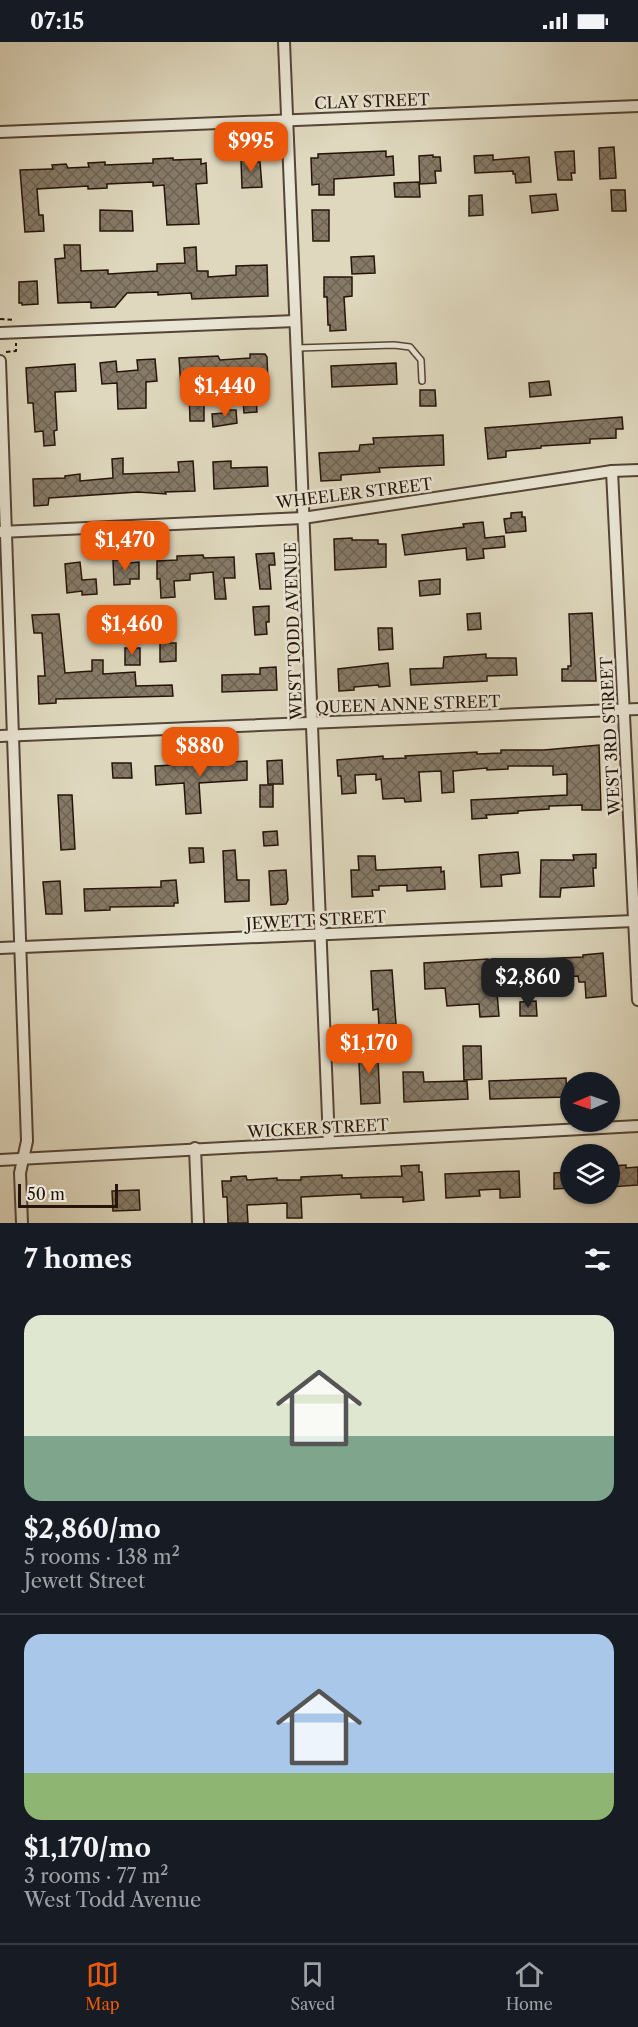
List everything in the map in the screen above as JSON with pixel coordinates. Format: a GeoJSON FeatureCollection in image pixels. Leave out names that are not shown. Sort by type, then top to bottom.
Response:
{"type":"FeatureCollection","features":[{"type":"Feature","properties":{"kind":"street","name":"WEST TODD AVENUE"},"geometry":{"type":"LineString","coordinates":[[284,42],[329,1142]]}},
{"type":"Feature","properties":{"kind":"street","name":"CLAY STREET"},"geometry":{"type":"LineString","coordinates":[[0,132],[638,106]]}},
{"type":"Feature","properties":{"kind":"street"},"geometry":{"type":"LineString","coordinates":[[0,333],[295,321]]}},
{"type":"Feature","properties":{"kind":"street"},"geometry":{"type":"LineString","coordinates":[[0,361],[3,532],[13,736],[27,1141],[20,1173],[22,1223]]}},
{"type":"Feature","properties":{"kind":"street","name":"WHEELER STREET"},"geometry":{"type":"LineString","coordinates":[[3,532],[303,518],[612,471],[638,470]]}},
{"type":"Feature","properties":{"kind":"street","name":"WEST 3RD STREET"},"geometry":{"type":"LineString","coordinates":[[612,471],[638,1000]]}},
{"type":"Feature","properties":{"kind":"street","name":"QUEEN ANNE STREET"},"geometry":{"type":"LineString","coordinates":[[0,736],[638,709]]}},
{"type":"Feature","properties":{"kind":"street","name":"JEWETT STREET"},"geometry":{"type":"LineString","coordinates":[[0,948],[634,921]]}},
{"type":"Feature","properties":{"kind":"street","name":"WICKER STREET"},"geometry":{"type":"LineString","coordinates":[[0,1160],[638,1126]]}},
{"type":"Feature","properties":{"kind":"street"},"geometry":{"type":"LineString","coordinates":[[195,1148],[198,1223]]}},
{"type":"Feature","properties":{"kind":"lane"},"geometry":{"type":"LineString","coordinates":[[297,348],[394,345],[410,347],[421,360],[422,381]]}},
{"type":"Feature","properties":{"kind":"path"},"geometry":{"type":"LineString","coordinates":[[0,319],[15,318]]}},
{"type":"Feature","properties":{"kind":"building"},"geometry":{"type":"Polygon","coordinates":[[[614,147],[616,178],[600,179],[599,148],[614,147]]]}},
{"type":"Feature","properties":{"kind":"building"},"geometry":{"type":"Polygon","coordinates":[[[386,151],[386,157],[393,156],[394,175],[334,179],[334,195],[319,195],[319,184],[312,185],[311,158],[318,158],[318,154],[386,151]]]}},
{"type":"Feature","properties":{"kind":"building"},"geometry":{"type":"Polygon","coordinates":[[[574,151],[575,173],[571,173],[572,180],[558,180],[555,152],[574,151]]]}},
{"type":"Feature","properties":{"kind":"building"},"geometry":{"type":"Polygon","coordinates":[[[433,155],[433,157],[440,157],[441,171],[435,171],[436,183],[420,184],[419,156],[433,155]]]}},
{"type":"Feature","properties":{"kind":"building"},"geometry":{"type":"Polygon","coordinates":[[[493,155],[493,160],[529,157],[531,182],[516,183],[513,171],[475,173],[474,156],[493,155]]]}},
{"type":"Feature","properties":{"kind":"building"},"geometry":{"type":"Polygon","coordinates":[[[173,158],[173,160],[201,159],[201,164],[206,163],[207,183],[196,184],[199,224],[167,225],[164,185],[153,186],[153,182],[107,184],[107,188],[88,189],[88,186],[37,189],[39,215],[43,215],[44,231],[25,232],[20,170],[53,169],[52,165],[66,164],[68,168],[89,167],[88,163],[105,162],[105,165],[153,163],[153,159],[173,158]]]}},
{"type":"Feature","properties":{"kind":"building"},"geometry":{"type":"Polygon","coordinates":[[[257,158],[257,162],[260,162],[262,187],[242,188],[241,159],[257,158]]]}},
{"type":"Feature","properties":{"kind":"building"},"geometry":{"type":"Polygon","coordinates":[[[419,182],[420,197],[395,197],[394,183],[419,182]]]}},
{"type":"Feature","properties":{"kind":"building"},"geometry":{"type":"Polygon","coordinates":[[[611,190],[625,190],[626,211],[612,211],[611,190]]]}},
{"type":"Feature","properties":{"kind":"building"},"geometry":{"type":"Polygon","coordinates":[[[556,194],[558,210],[532,213],[530,196],[556,194]]]}},
{"type":"Feature","properties":{"kind":"building"},"geometry":{"type":"Polygon","coordinates":[[[482,195],[483,215],[469,216],[469,196],[482,195]]]}},
{"type":"Feature","properties":{"kind":"building"},"geometry":{"type":"Polygon","coordinates":[[[100,210],[132,211],[133,231],[100,231],[100,210]]]}},
{"type":"Feature","properties":{"kind":"building"},"geometry":{"type":"Polygon","coordinates":[[[312,210],[329,210],[329,241],[313,241],[312,210]]]}},
{"type":"Feature","properties":{"kind":"building"},"geometry":{"type":"Polygon","coordinates":[[[64,245],[80,245],[81,271],[108,270],[108,274],[157,271],[157,264],[185,263],[184,248],[196,247],[197,271],[208,271],[208,277],[236,275],[236,266],[267,265],[268,296],[192,299],[191,293],[158,295],[158,292],[127,293],[115,307],[91,308],[91,302],[58,303],[55,259],[65,258],[64,245]]]}},
{"type":"Feature","properties":{"kind":"building"},"geometry":{"type":"Polygon","coordinates":[[[374,256],[375,273],[352,274],[351,257],[374,256]]]}},
{"type":"Feature","properties":{"kind":"building"},"geometry":{"type":"Polygon","coordinates":[[[324,277],[352,277],[352,296],[344,297],[346,330],[330,331],[327,297],[324,297],[324,277]]]}},
{"type":"Feature","properties":{"kind":"building"},"geometry":{"type":"Polygon","coordinates":[[[37,281],[38,304],[22,305],[19,303],[19,282],[37,281]]]}},
{"type":"Feature","properties":{"kind":"building"},"geometry":{"type":"Polygon","coordinates":[[[250,354],[265,354],[267,357],[268,383],[255,384],[257,412],[244,413],[242,386],[216,388],[216,390],[204,391],[204,421],[190,421],[189,387],[181,387],[179,358],[218,356],[220,360],[250,358],[250,354]]]}},
{"type":"Feature","properties":{"kind":"building"},"geometry":{"type":"Polygon","coordinates":[[[155,359],[157,381],[146,382],[146,408],[118,409],[117,383],[102,384],[100,363],[116,361],[117,372],[138,370],[137,360],[155,359]]]}},
{"type":"Feature","properties":{"kind":"building"},"geometry":{"type":"Polygon","coordinates":[[[396,363],[397,384],[332,387],[331,366],[396,363]]]}},
{"type":"Feature","properties":{"kind":"building"},"geometry":{"type":"Polygon","coordinates":[[[75,364],[76,391],[55,392],[57,430],[54,431],[55,445],[44,446],[43,431],[35,432],[33,403],[28,403],[26,368],[75,364]]]}},
{"type":"Feature","properties":{"kind":"building"},"geometry":{"type":"Polygon","coordinates":[[[549,381],[551,395],[530,397],[529,383],[549,381]]]}},
{"type":"Feature","properties":{"kind":"building"},"geometry":{"type":"Polygon","coordinates":[[[420,390],[435,390],[436,406],[420,406],[420,390]]]}},
{"type":"Feature","properties":{"kind":"building"},"geometry":{"type":"Polygon","coordinates":[[[225,410],[236,410],[237,423],[213,427],[212,414],[225,413],[225,410]]]}},
{"type":"Feature","properties":{"kind":"building"},"geometry":{"type":"Polygon","coordinates":[[[622,417],[623,429],[616,429],[616,438],[590,439],[590,443],[506,451],[506,457],[488,459],[485,428],[622,417]]]}},
{"type":"Feature","properties":{"kind":"building"},"geometry":{"type":"Polygon","coordinates":[[[443,435],[444,465],[379,468],[380,472],[341,475],[341,480],[321,481],[319,453],[359,451],[360,445],[374,444],[373,438],[443,435]]]}},
{"type":"Feature","properties":{"kind":"building"},"geometry":{"type":"Polygon","coordinates":[[[123,458],[123,474],[179,472],[178,462],[193,461],[195,491],[49,498],[48,505],[34,506],[33,479],[65,478],[65,476],[80,474],[80,481],[113,478],[112,459],[123,458]]]}},
{"type":"Feature","properties":{"kind":"building"},"geometry":{"type":"Polygon","coordinates":[[[231,461],[231,468],[267,467],[268,486],[214,489],[213,462],[231,461]]]}},
{"type":"Feature","properties":{"kind":"building"},"geometry":{"type":"Polygon","coordinates":[[[522,512],[522,517],[525,517],[526,531],[506,533],[504,519],[511,518],[511,513],[522,512]]]}},
{"type":"Feature","properties":{"kind":"building"},"geometry":{"type":"Polygon","coordinates":[[[483,522],[485,538],[504,536],[505,547],[483,549],[484,558],[467,560],[466,548],[405,555],[402,535],[464,527],[463,524],[483,522]]]}},
{"type":"Feature","properties":{"kind":"building"},"geometry":{"type":"Polygon","coordinates":[[[352,538],[352,540],[378,540],[378,544],[386,544],[386,567],[335,570],[334,539],[352,538]]]}},
{"type":"Feature","properties":{"kind":"building"},"geometry":{"type":"Polygon","coordinates":[[[274,553],[275,565],[269,565],[271,589],[260,589],[256,554],[274,553]]]}},
{"type":"Feature","properties":{"kind":"building"},"geometry":{"type":"Polygon","coordinates":[[[203,555],[204,558],[234,557],[235,578],[224,578],[226,599],[215,599],[213,572],[190,574],[190,580],[174,581],[175,597],[161,598],[160,579],[157,579],[157,561],[177,560],[177,556],[203,555]]]}},
{"type":"Feature","properties":{"kind":"building"},"geometry":{"type":"Polygon","coordinates":[[[129,559],[129,563],[139,562],[139,579],[130,579],[130,584],[114,585],[113,560],[129,559]]]}},
{"type":"Feature","properties":{"kind":"building"},"geometry":{"type":"Polygon","coordinates":[[[80,562],[82,580],[96,579],[97,594],[82,595],[82,591],[67,593],[65,564],[80,562]]]}},
{"type":"Feature","properties":{"kind":"building"},"geometry":{"type":"Polygon","coordinates":[[[440,579],[440,594],[420,596],[419,581],[440,579]]]}},
{"type":"Feature","properties":{"kind":"building"},"geometry":{"type":"Polygon","coordinates":[[[269,606],[269,622],[266,622],[267,634],[255,635],[253,607],[269,606]]]}},
{"type":"Feature","properties":{"kind":"building"},"geometry":{"type":"Polygon","coordinates":[[[121,610],[122,624],[100,625],[99,611],[121,610]]]}},
{"type":"Feature","properties":{"kind":"building"},"geometry":{"type":"Polygon","coordinates":[[[480,613],[481,629],[468,630],[467,614],[480,613]]]}},
{"type":"Feature","properties":{"kind":"building"},"geometry":{"type":"Polygon","coordinates":[[[592,613],[596,681],[562,681],[562,669],[568,669],[568,666],[571,666],[569,614],[592,613]]]}},
{"type":"Feature","properties":{"kind":"building"},"geometry":{"type":"Polygon","coordinates":[[[59,614],[65,673],[92,671],[92,660],[103,660],[103,674],[135,672],[136,686],[172,685],[173,696],[56,699],[56,703],[39,704],[38,676],[45,676],[42,633],[34,633],[32,615],[59,614]]]}},
{"type":"Feature","properties":{"kind":"building"},"geometry":{"type":"Polygon","coordinates":[[[378,628],[392,628],[393,649],[379,650],[378,628]]]}},
{"type":"Feature","properties":{"kind":"building"},"geometry":{"type":"Polygon","coordinates":[[[160,643],[176,643],[176,661],[160,662],[160,643]]]}},
{"type":"Feature","properties":{"kind":"building"},"geometry":{"type":"Polygon","coordinates":[[[125,648],[140,648],[140,665],[125,665],[125,648]]]}},
{"type":"Feature","properties":{"kind":"building"},"geometry":{"type":"Polygon","coordinates":[[[486,654],[486,658],[516,658],[517,675],[487,676],[487,681],[411,685],[410,669],[443,668],[444,657],[486,654]]]}},
{"type":"Feature","properties":{"kind":"building"},"geometry":{"type":"Polygon","coordinates":[[[388,663],[390,686],[354,687],[354,690],[339,691],[338,669],[388,663]]]}},
{"type":"Feature","properties":{"kind":"building"},"geometry":{"type":"Polygon","coordinates":[[[276,667],[277,690],[222,692],[222,675],[260,674],[260,668],[276,667]]]}},
{"type":"Feature","properties":{"kind":"building"},"geometry":{"type":"Polygon","coordinates":[[[599,745],[601,810],[582,810],[582,805],[549,806],[549,809],[486,815],[487,818],[472,819],[471,800],[567,795],[567,774],[553,775],[553,766],[508,766],[508,769],[453,771],[454,792],[442,793],[441,771],[419,772],[421,801],[405,802],[404,798],[383,799],[381,779],[376,780],[376,774],[355,775],[356,793],[342,794],[341,776],[338,776],[337,760],[383,756],[383,759],[477,752],[477,754],[501,753],[501,750],[544,750],[599,745]]]}},
{"type":"Feature","properties":{"kind":"building"},"geometry":{"type":"Polygon","coordinates":[[[282,760],[283,784],[268,784],[267,761],[282,760]]]}},
{"type":"Feature","properties":{"kind":"building"},"geometry":{"type":"Polygon","coordinates":[[[247,761],[247,780],[199,783],[201,813],[186,814],[184,783],[156,785],[155,766],[247,761]]]}},
{"type":"Feature","properties":{"kind":"building"},"geometry":{"type":"Polygon","coordinates":[[[112,763],[131,763],[132,778],[113,778],[112,763]]]}},
{"type":"Feature","properties":{"kind":"building"},"geometry":{"type":"Polygon","coordinates":[[[260,785],[273,785],[273,807],[260,807],[260,785]]]}},
{"type":"Feature","properties":{"kind":"building"},"geometry":{"type":"Polygon","coordinates":[[[58,795],[72,795],[75,849],[61,850],[58,795]]]}},
{"type":"Feature","properties":{"kind":"building"},"geometry":{"type":"Polygon","coordinates":[[[277,831],[278,845],[264,846],[263,832],[277,831]]]}},
{"type":"Feature","properties":{"kind":"building"},"geometry":{"type":"Polygon","coordinates":[[[189,848],[203,848],[204,862],[190,863],[189,848]]]}},
{"type":"Feature","properties":{"kind":"building"},"geometry":{"type":"Polygon","coordinates":[[[235,850],[237,880],[249,880],[249,901],[225,902],[223,851],[235,850]]]}},
{"type":"Feature","properties":{"kind":"building"},"geometry":{"type":"Polygon","coordinates":[[[518,852],[520,873],[501,875],[502,886],[481,887],[479,855],[518,852]]]}},
{"type":"Feature","properties":{"kind":"building"},"geometry":{"type":"Polygon","coordinates":[[[596,854],[596,868],[593,868],[594,886],[561,888],[560,897],[540,897],[541,860],[574,860],[573,855],[596,854]]]}},
{"type":"Feature","properties":{"kind":"building"},"geometry":{"type":"Polygon","coordinates":[[[358,856],[375,856],[376,870],[441,867],[441,872],[444,871],[445,889],[407,891],[407,885],[379,886],[379,890],[372,890],[373,896],[352,897],[351,870],[359,870],[358,856]]]}},
{"type":"Feature","properties":{"kind":"building"},"geometry":{"type":"Polygon","coordinates":[[[286,870],[288,900],[286,904],[271,905],[269,871],[286,870]]]}},
{"type":"Feature","properties":{"kind":"building"},"geometry":{"type":"Polygon","coordinates":[[[176,880],[178,903],[174,903],[174,906],[110,907],[110,910],[85,911],[84,889],[161,887],[161,881],[176,880]]]}},
{"type":"Feature","properties":{"kind":"building"},"geometry":{"type":"Polygon","coordinates":[[[60,881],[62,914],[46,914],[43,882],[60,881]]]}},
{"type":"Feature","properties":{"kind":"building"},"geometry":{"type":"Polygon","coordinates":[[[603,953],[606,996],[586,998],[585,982],[579,982],[578,976],[518,979],[519,991],[497,993],[499,1016],[480,1017],[479,1004],[447,1006],[445,988],[425,989],[424,963],[583,957],[583,955],[603,953]]]}},
{"type":"Feature","properties":{"kind":"building"},"geometry":{"type":"Polygon","coordinates":[[[392,970],[396,1024],[379,1025],[378,1009],[373,1010],[371,971],[392,970]]]}},
{"type":"Feature","properties":{"kind":"building"},"geometry":{"type":"Polygon","coordinates":[[[536,1001],[537,1016],[520,1016],[520,1002],[536,1001]]]}},
{"type":"Feature","properties":{"kind":"building"},"geometry":{"type":"Polygon","coordinates":[[[358,1043],[372,1043],[373,1060],[378,1059],[380,1103],[361,1104],[358,1043]]]}},
{"type":"Feature","properties":{"kind":"building"},"geometry":{"type":"Polygon","coordinates":[[[463,1046],[481,1046],[482,1079],[464,1080],[463,1046]]]}},
{"type":"Feature","properties":{"kind":"building"},"geometry":{"type":"Polygon","coordinates":[[[403,1072],[423,1072],[424,1082],[467,1081],[468,1099],[404,1102],[403,1072]]]}},
{"type":"Feature","properties":{"kind":"building"},"geometry":{"type":"Polygon","coordinates":[[[560,1078],[560,1097],[490,1099],[489,1081],[560,1078]]]}},
{"type":"Feature","properties":{"kind":"building"},"geometry":{"type":"Polygon","coordinates":[[[419,1165],[419,1172],[422,1172],[424,1200],[403,1202],[403,1197],[361,1198],[361,1194],[301,1197],[302,1218],[287,1218],[287,1203],[247,1205],[248,1223],[228,1223],[227,1197],[223,1197],[222,1181],[231,1181],[231,1177],[246,1176],[247,1180],[277,1178],[277,1180],[301,1180],[301,1177],[342,1175],[342,1178],[402,1176],[401,1166],[419,1165]]]}},
{"type":"Feature","properties":{"kind":"building"},"geometry":{"type":"Polygon","coordinates":[[[620,1165],[626,1165],[626,1168],[638,1167],[638,1185],[620,1186],[620,1165]]]}},
{"type":"Feature","properties":{"kind":"building"},"geometry":{"type":"Polygon","coordinates":[[[519,1171],[520,1197],[500,1198],[500,1189],[479,1190],[480,1196],[446,1198],[445,1174],[519,1171]]]}},
{"type":"Feature","properties":{"kind":"building"},"geometry":{"type":"Polygon","coordinates":[[[554,1173],[560,1173],[560,1189],[554,1189],[554,1173]]]}},
{"type":"Feature","properties":{"kind":"building"},"geometry":{"type":"Polygon","coordinates":[[[139,1190],[140,1210],[113,1211],[112,1191],[139,1190]]]}}]}
